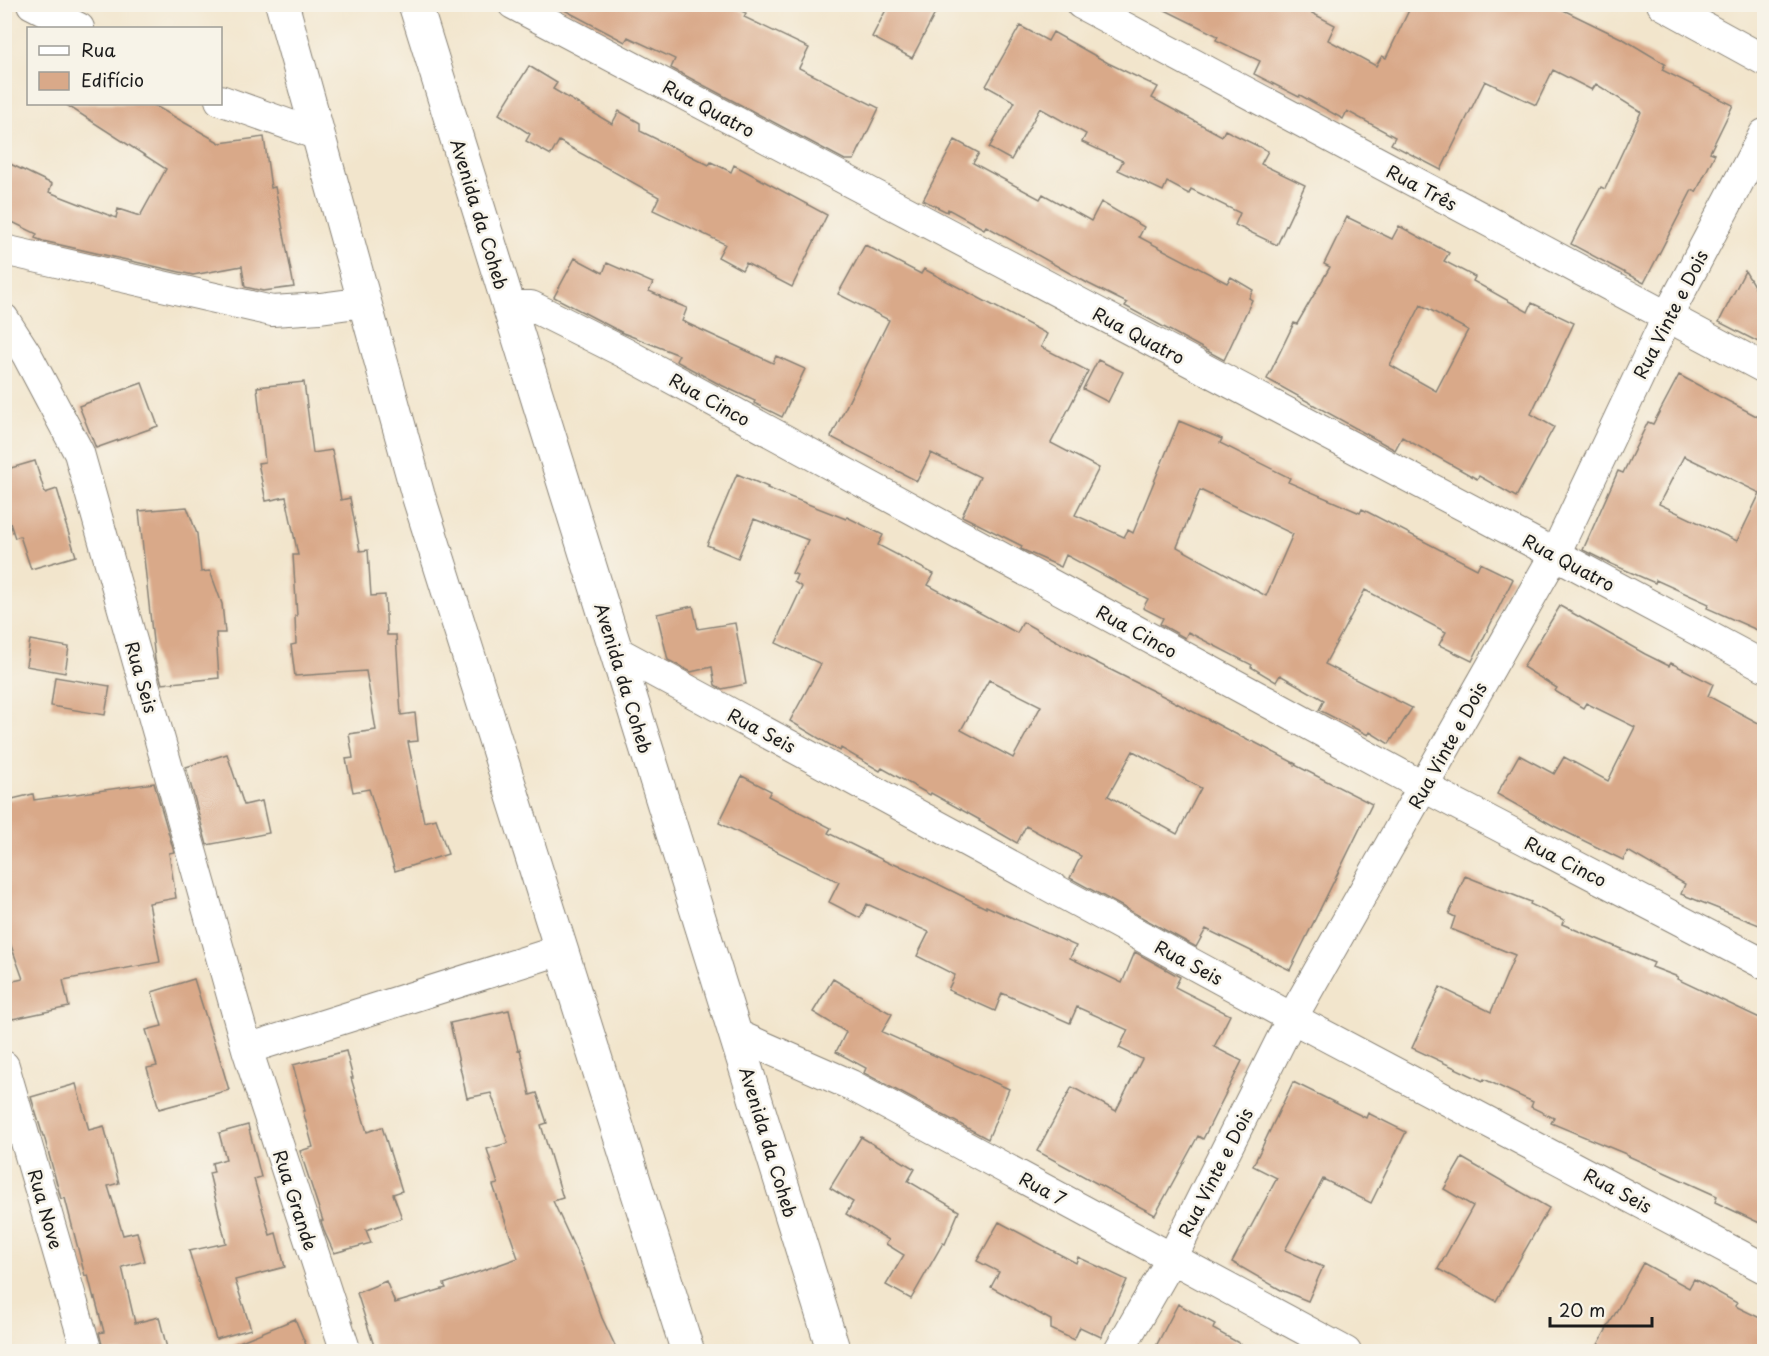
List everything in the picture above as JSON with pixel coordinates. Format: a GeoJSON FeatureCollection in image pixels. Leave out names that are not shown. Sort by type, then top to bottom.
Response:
{"type":"FeatureCollection","features":[{"type":"Feature","properties":{"kind":"main road"},"geometry":{"type":"LineString","coordinates":[[282,4],[418,495],[688,1352]]}},
{"type":"Feature","properties":{"kind":"main road","name":"Avenida da Coheb"},"geometry":{"type":"LineString","coordinates":[[415,4],[834,1352]]}},
{"type":"Feature","properties":{"kind":"street"},"geometry":{"type":"LineString","coordinates":[[32,4],[77,27]]}},
{"type":"Feature","properties":{"kind":"street","name":"Rua Quatro"},"geometry":{"type":"LineString","coordinates":[[513,4],[1764,666]]}},
{"type":"Feature","properties":{"kind":"street","name":"Rua Três"},"geometry":{"type":"LineString","coordinates":[[1081,4],[1764,368]]}},
{"type":"Feature","properties":{"kind":"street"},"geometry":{"type":"LineString","coordinates":[[1662,4],[1764,60]]}},
{"type":"Feature","properties":{"kind":"street"},"geometry":{"type":"LineString","coordinates":[[222,101],[318,135]]}},
{"type":"Feature","properties":{"kind":"street","name":"Rua Vinte e Dois"},"geometry":{"type":"LineString","coordinates":[[1118,1352],[1172,1258],[1292,1018],[1555,554],[1666,317],[1764,134]]}},
{"type":"Feature","properties":{"kind":"street"},"geometry":{"type":"LineString","coordinates":[[4,250],[272,311],[365,302]]}},
{"type":"Feature","properties":{"kind":"street","name":"Rua Cinco"},"geometry":{"type":"LineString","coordinates":[[509,306],[531,306],[625,352],[1424,787],[1764,964]]}},
{"type":"Feature","properties":{"kind":"street","name":"Rua Seis"},"geometry":{"type":"LineString","coordinates":[[4,319],[27,355],[79,453],[247,1049]]}},
{"type":"Feature","properties":{"kind":"street","name":"Rua Seis"},"geometry":{"type":"LineString","coordinates":[[616,651],[1292,1018],[1764,1268]]}},
{"type":"Feature","properties":{"kind":"street"},"geometry":{"type":"LineString","coordinates":[[247,1049],[561,950]]}},
{"type":"Feature","properties":{"kind":"street","name":"Rua 7"},"geometry":{"type":"LineString","coordinates":[[735,1034],[851,1085],[1346,1352]]}},
{"type":"Feature","properties":{"kind":"street","name":"Rua Grande"},"geometry":{"type":"LineString","coordinates":[[247,1049],[346,1352]]}},
{"type":"Feature","properties":{"kind":"street","name":"Rua Nove"},"geometry":{"type":"LineString","coordinates":[[4,1066],[87,1352]]}},
{"type":"Feature","properties":{"kind":"building"},"geometry":{"type":"Polygon","coordinates":[[[553,4],[726,4],[746,13],[744,17],[809,48],[799,68],[879,108],[854,160],[845,160],[671,68],[675,59],[628,37],[625,42],[553,4]]]}},
{"type":"Feature","properties":{"kind":"building"},"geometry":{"type":"Polygon","coordinates":[[[889,4],[940,4],[912,58],[872,37],[889,4]]]}},
{"type":"Feature","properties":{"kind":"building"},"geometry":{"type":"Polygon","coordinates":[[[1153,4],[1295,4],[1335,25],[1328,40],[1376,66],[1382,56],[1386,58],[1412,4],[1551,4],[1625,40],[1665,64],[1662,70],[1733,105],[1710,152],[1715,154],[1696,192],[1692,190],[1644,283],[1571,244],[1601,187],[1605,189],[1641,112],[1596,84],[1592,90],[1553,70],[1536,105],[1485,81],[1441,170],[1391,144],[1395,137],[1347,111],[1343,119],[1300,95],[1299,97],[1254,74],[1260,61],[1216,40],[1218,36],[1153,4]]]}},
{"type":"Feature","properties":{"kind":"building"},"geometry":{"type":"Polygon","coordinates":[[[1020,26],[1048,41],[1053,32],[1108,63],[1158,87],[1152,98],[1222,136],[1225,130],[1268,151],[1261,164],[1305,185],[1277,245],[1235,225],[1240,213],[1191,189],[1189,194],[1167,182],[1163,191],[1118,170],[1123,161],[1082,142],[1086,134],[1040,108],[1011,160],[989,148],[1015,102],[986,86],[1020,26]]]}},
{"type":"Feature","properties":{"kind":"building"},"geometry":{"type":"Polygon","coordinates":[[[529,66],[557,83],[553,89],[612,124],[619,111],[640,123],[640,131],[709,165],[711,162],[731,172],[734,165],[827,215],[792,287],[746,263],[742,270],[718,257],[725,244],[653,210],[659,197],[559,141],[551,155],[526,141],[530,134],[499,114],[529,66]]]}},
{"type":"Feature","properties":{"kind":"building"},"geometry":{"type":"Polygon","coordinates":[[[67,105],[154,105],[220,143],[264,137],[271,188],[275,187],[294,287],[263,291],[245,287],[242,266],[193,275],[43,241],[35,238],[37,234],[4,218],[4,161],[52,184],[49,192],[116,218],[118,209],[140,216],[166,169],[67,105]]]}},
{"type":"Feature","properties":{"kind":"building"},"geometry":{"type":"Polygon","coordinates":[[[955,140],[979,153],[973,163],[1040,199],[1043,194],[1091,221],[1101,202],[1144,227],[1139,237],[1227,283],[1231,277],[1253,290],[1249,298],[1252,300],[1224,360],[1125,306],[1127,303],[986,226],[984,229],[948,209],[947,212],[923,200],[955,140]]]}},
{"type":"Feature","properties":{"kind":"building"},"geometry":{"type":"Polygon","coordinates":[[[1347,217],[1392,239],[1399,226],[1449,253],[1444,261],[1475,277],[1473,281],[1528,312],[1532,303],[1574,323],[1531,414],[1554,427],[1516,497],[1479,476],[1477,479],[1402,437],[1395,450],[1267,379],[1294,323],[1297,324],[1330,267],[1324,264],[1347,217]],[[1421,305],[1390,365],[1436,391],[1468,330],[1421,305]]]}},
{"type":"Feature","properties":{"kind":"building"},"geometry":{"type":"Polygon","coordinates":[[[865,245],[921,274],[924,269],[1047,334],[1041,347],[1088,371],[1051,443],[1099,468],[1075,515],[1124,537],[1128,530],[1133,533],[1179,421],[1222,439],[1220,443],[1290,478],[1288,482],[1360,513],[1362,509],[1477,569],[1480,563],[1513,579],[1472,661],[1439,645],[1446,632],[1365,590],[1325,664],[1412,708],[1389,744],[1370,732],[1368,735],[1319,710],[1324,700],[1280,675],[1276,682],[1251,667],[1252,665],[1188,632],[1185,638],[1160,624],[1163,618],[1143,608],[1148,599],[1066,555],[1061,567],[1021,549],[1022,546],[962,516],[980,477],[931,453],[917,481],[831,437],[889,320],[838,294],[865,245]],[[1200,490],[1177,547],[1266,596],[1293,534],[1200,490]]]}},
{"type":"Feature","properties":{"kind":"building"},"geometry":{"type":"Polygon","coordinates":[[[575,258],[603,273],[607,263],[653,283],[649,291],[687,308],[682,321],[773,363],[776,356],[805,369],[782,417],[676,361],[679,355],[623,333],[554,297],[575,258]]]}},
{"type":"Feature","properties":{"kind":"building"},"geometry":{"type":"Polygon","coordinates":[[[1745,271],[1757,291],[1764,295],[1764,345],[1719,322],[1745,271]]]}},
{"type":"Feature","properties":{"kind":"building"},"geometry":{"type":"Polygon","coordinates":[[[1098,360],[1123,372],[1108,402],[1083,389],[1098,360]]]}},
{"type":"Feature","properties":{"kind":"building"},"geometry":{"type":"Polygon","coordinates":[[[1679,375],[1764,420],[1764,633],[1707,608],[1709,604],[1656,580],[1655,583],[1583,550],[1618,471],[1623,473],[1648,422],[1653,424],[1679,375]],[[1684,456],[1659,504],[1737,541],[1760,493],[1684,456]]]}},
{"type":"Feature","properties":{"kind":"building"},"geometry":{"type":"Polygon","coordinates":[[[304,382],[313,453],[332,450],[341,500],[350,498],[360,551],[368,550],[371,596],[385,595],[387,635],[396,635],[401,715],[415,713],[418,741],[408,742],[424,822],[436,819],[448,854],[395,871],[369,789],[353,792],[346,759],[353,758],[349,734],[376,730],[366,671],[295,676],[291,645],[296,644],[295,616],[297,616],[293,555],[298,555],[286,497],[266,501],[258,463],[265,462],[257,387],[304,382]]]}},
{"type":"Feature","properties":{"kind":"building"},"geometry":{"type":"Polygon","coordinates":[[[142,383],[158,426],[96,448],[79,406],[142,383]]]}},
{"type":"Feature","properties":{"kind":"building"},"geometry":{"type":"Polygon","coordinates":[[[35,461],[45,493],[57,489],[76,556],[31,569],[20,536],[15,538],[4,505],[4,470],[35,461]]]}},
{"type":"Feature","properties":{"kind":"building"},"geometry":{"type":"Polygon","coordinates":[[[737,474],[846,519],[847,517],[883,535],[878,545],[934,574],[928,585],[1017,633],[1023,622],[1089,659],[1372,804],[1290,970],[1206,929],[1196,947],[1070,878],[1081,856],[1026,826],[1017,843],[931,793],[930,795],[882,768],[880,771],[841,748],[840,751],[790,721],[821,664],[776,643],[802,587],[794,582],[797,575],[792,573],[808,540],[754,519],[738,558],[707,545],[737,474]],[[989,680],[961,730],[1013,758],[1041,706],[989,680]],[[1133,751],[1108,796],[1177,834],[1201,788],[1133,751]]]}},
{"type":"Feature","properties":{"kind":"building"},"geometry":{"type":"Polygon","coordinates":[[[187,507],[197,534],[201,572],[210,571],[222,604],[225,633],[216,633],[219,678],[162,684],[155,660],[139,511],[187,507]]]}},
{"type":"Feature","properties":{"kind":"building"},"geometry":{"type":"Polygon","coordinates":[[[693,606],[698,629],[735,623],[746,684],[722,689],[715,685],[712,667],[691,672],[668,660],[657,614],[693,606]]]}},
{"type":"Feature","properties":{"kind":"building"},"geometry":{"type":"Polygon","coordinates":[[[1560,606],[1645,654],[1669,666],[1671,663],[1713,684],[1708,696],[1764,726],[1764,927],[1681,894],[1685,884],[1628,851],[1623,860],[1554,826],[1497,794],[1519,755],[1554,774],[1564,757],[1608,781],[1635,727],[1586,703],[1583,708],[1555,691],[1557,688],[1523,667],[1560,606]]]}},
{"type":"Feature","properties":{"kind":"building"},"geometry":{"type":"Polygon","coordinates":[[[30,640],[69,647],[65,673],[26,666],[30,640]]]}},
{"type":"Feature","properties":{"kind":"building"},"geometry":{"type":"Polygon","coordinates":[[[55,677],[110,686],[105,715],[51,706],[55,677]]]}},
{"type":"Feature","properties":{"kind":"building"},"geometry":{"type":"Polygon","coordinates":[[[227,754],[244,805],[262,801],[269,833],[207,845],[186,767],[227,754]]]}},
{"type":"Feature","properties":{"kind":"building"},"geometry":{"type":"Polygon","coordinates":[[[742,776],[771,791],[768,796],[831,828],[828,833],[986,908],[986,906],[1076,946],[1070,958],[1122,983],[1135,952],[1180,977],[1175,987],[1230,1015],[1214,1047],[1242,1061],[1203,1139],[1198,1136],[1155,1215],[1037,1151],[1072,1087],[1116,1111],[1142,1059],[1119,1048],[1128,1030],[1077,1007],[1070,1023],[1002,993],[995,1011],[948,990],[955,975],[917,956],[929,932],[867,904],[860,918],[829,902],[839,882],[719,823],[742,776]]]}},
{"type":"Feature","properties":{"kind":"building"},"geometry":{"type":"Polygon","coordinates":[[[154,783],[174,852],[169,853],[176,898],[149,903],[160,962],[63,980],[69,1007],[12,1019],[4,983],[23,979],[4,926],[4,801],[33,794],[34,800],[154,783]]]}},
{"type":"Feature","properties":{"kind":"building"},"geometry":{"type":"Polygon","coordinates":[[[1465,876],[1531,902],[1530,904],[1564,920],[1562,924],[1654,963],[1652,967],[1678,977],[1677,979],[1764,1020],[1764,1225],[1715,1202],[1717,1196],[1626,1154],[1551,1123],[1554,1118],[1531,1107],[1533,1102],[1412,1048],[1440,987],[1491,1012],[1515,955],[1451,929],[1455,917],[1449,914],[1465,876]]]}},
{"type":"Feature","properties":{"kind":"building"},"geometry":{"type":"Polygon","coordinates":[[[194,979],[229,1090],[159,1109],[147,1068],[157,1066],[146,1030],[162,1026],[152,992],[194,979]]]}},
{"type":"Feature","properties":{"kind":"building"},"geometry":{"type":"Polygon","coordinates":[[[833,979],[892,1014],[882,1032],[1009,1089],[988,1139],[864,1073],[866,1068],[836,1052],[846,1032],[813,1012],[833,979]]]}},
{"type":"Feature","properties":{"kind":"building"},"geometry":{"type":"Polygon","coordinates":[[[509,1010],[530,1095],[537,1093],[547,1123],[541,1125],[563,1198],[553,1201],[584,1268],[602,1318],[618,1352],[376,1352],[357,1293],[386,1281],[395,1303],[446,1288],[444,1284],[518,1258],[493,1185],[498,1184],[487,1149],[508,1143],[491,1093],[467,1098],[450,1023],[509,1010]]]}},
{"type":"Feature","properties":{"kind":"building"},"geometry":{"type":"Polygon","coordinates":[[[346,1051],[353,1078],[351,1078],[367,1132],[382,1127],[402,1191],[393,1194],[402,1218],[366,1230],[371,1243],[334,1253],[321,1221],[323,1221],[300,1151],[313,1147],[293,1065],[346,1051]]]}},
{"type":"Feature","properties":{"kind":"building"},"geometry":{"type":"Polygon","coordinates":[[[1293,1082],[1366,1118],[1368,1113],[1406,1132],[1371,1203],[1323,1179],[1285,1250],[1323,1267],[1308,1301],[1281,1290],[1232,1262],[1277,1178],[1253,1166],[1293,1082]]]}},
{"type":"Feature","properties":{"kind":"building"},"geometry":{"type":"Polygon","coordinates":[[[76,1084],[89,1130],[104,1126],[119,1183],[108,1186],[123,1235],[137,1232],[145,1261],[122,1267],[135,1323],[159,1317],[168,1352],[104,1352],[99,1333],[104,1332],[95,1298],[88,1275],[85,1276],[65,1198],[61,1199],[31,1097],[76,1084]]]}},
{"type":"Feature","properties":{"kind":"building"},"geometry":{"type":"Polygon","coordinates":[[[248,1125],[261,1177],[254,1179],[270,1235],[276,1233],[285,1267],[235,1280],[251,1329],[216,1339],[189,1251],[226,1243],[209,1173],[214,1172],[212,1163],[226,1159],[219,1133],[248,1125]]]}},
{"type":"Feature","properties":{"kind":"building"},"geometry":{"type":"Polygon","coordinates":[[[861,1137],[915,1169],[908,1181],[959,1211],[945,1244],[943,1243],[911,1299],[886,1285],[904,1255],[886,1244],[889,1240],[846,1214],[853,1202],[830,1188],[861,1137]]]}},
{"type":"Feature","properties":{"kind":"building"},"geometry":{"type":"Polygon","coordinates":[[[1462,1158],[1549,1208],[1496,1301],[1438,1269],[1473,1206],[1444,1189],[1462,1158]]]}},
{"type":"Feature","properties":{"kind":"building"},"geometry":{"type":"Polygon","coordinates":[[[999,1222],[1076,1263],[1078,1257],[1127,1280],[1101,1337],[1080,1327],[1074,1340],[1051,1329],[1051,1320],[991,1287],[999,1272],[977,1261],[999,1222]]]}},
{"type":"Feature","properties":{"kind":"building"},"geometry":{"type":"Polygon","coordinates":[[[1643,1263],[1689,1288],[1694,1279],[1737,1303],[1735,1306],[1764,1320],[1764,1352],[1594,1352],[1643,1263]]]}},
{"type":"Feature","properties":{"kind":"building"},"geometry":{"type":"Polygon","coordinates":[[[1178,1304],[1215,1324],[1213,1329],[1255,1352],[1153,1352],[1178,1304]]]}},
{"type":"Feature","properties":{"kind":"building"},"geometry":{"type":"Polygon","coordinates":[[[295,1319],[309,1352],[217,1352],[217,1351],[295,1319]]]}}]}
